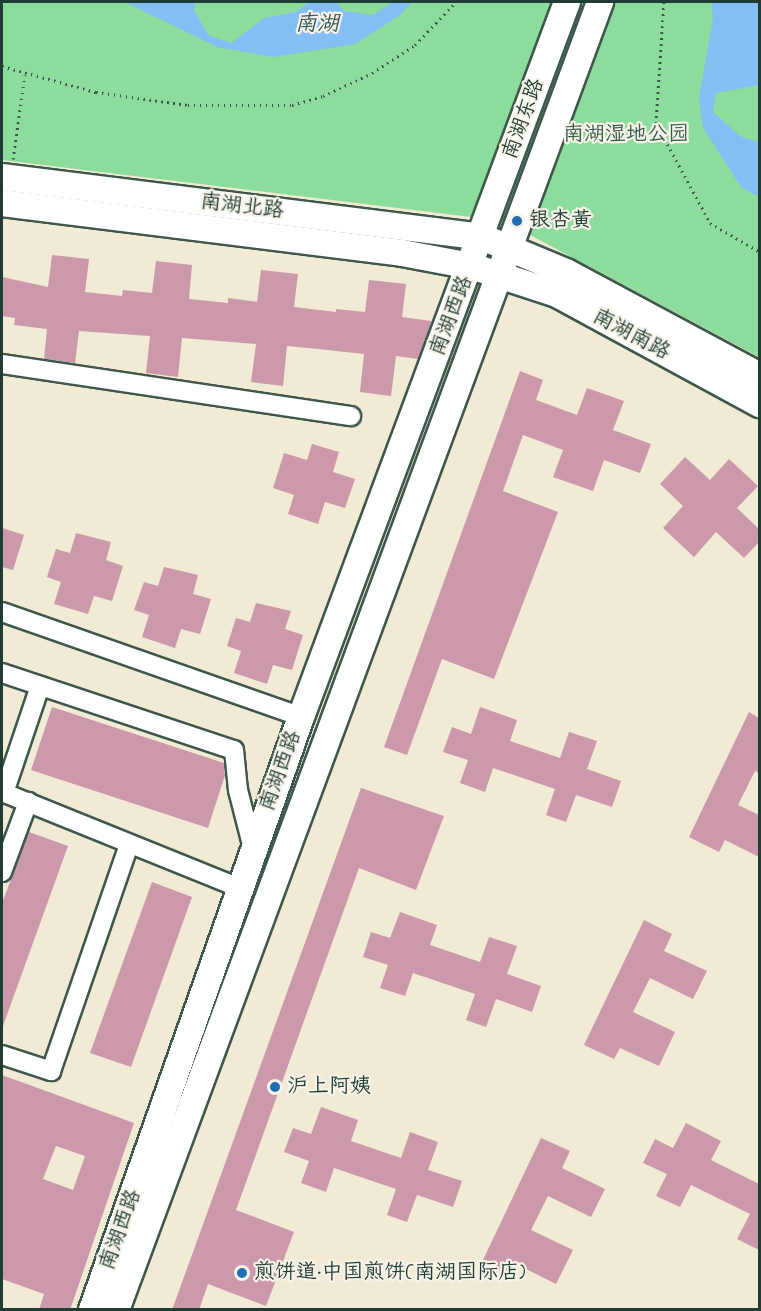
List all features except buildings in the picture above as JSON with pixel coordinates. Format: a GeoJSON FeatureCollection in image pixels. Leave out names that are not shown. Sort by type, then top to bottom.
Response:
{"type":"FeatureCollection","features":[{"type":"Feature","properties":{"kind":"main road","name":"南湖东路"},"geometry":{"type":"LineString","coordinates":[[482,237],[567,2]]}},
{"type":"Feature","properties":{"kind":"main road","name":"南湖东路"},"geometry":{"type":"LineString","coordinates":[[510,247],[600,2]]}},
{"type":"Feature","properties":{"kind":"main road","name":"南湖北路"},"geometry":{"type":"LineString","coordinates":[[6,177],[482,237],[510,247]]}},
{"type":"Feature","properties":{"kind":"main road","name":"南湖北路"},"geometry":{"type":"LineString","coordinates":[[2,203],[402,253],[500,274]]}},
{"type":"Feature","properties":{"kind":"main road","name":"南湖西路"},"geometry":{"type":"LineString","coordinates":[[92,1310],[300,717],[482,237]]}},
{"type":"Feature","properties":{"kind":"main road","name":"南湖西路"},"geometry":{"type":"LineString","coordinates":[[117,1310],[510,247]]}},
{"type":"Feature","properties":{"kind":"main road","name":"南湖南路"},"geometry":{"type":"LineString","coordinates":[[510,247],[566,272],[759,376]]}},
{"type":"Feature","properties":{"kind":"main road","name":"南湖南路"},"geometry":{"type":"LineString","coordinates":[[500,274],[557,294],[759,404]]}},
{"type":"Feature","properties":{"kind":"street"},"geometry":{"type":"LineString","coordinates":[[2,364],[351,416]]}},
{"type":"Feature","properties":{"kind":"street"},"geometry":{"type":"LineString","coordinates":[[2,612],[300,717]]}},
{"type":"Feature","properties":{"kind":"street"},"geometry":{"type":"LineString","coordinates":[[2,674],[234,750],[237,790],[254,849]]}},
{"type":"Feature","properties":{"kind":"street"},"geometry":{"type":"LineString","coordinates":[[40,686],[3,793],[240,888]]}},
{"type":"Feature","properties":{"kind":"street"},"geometry":{"type":"LineString","coordinates":[[2,872],[28,802]]}},
{"type":"Feature","properties":{"kind":"street"},"geometry":{"type":"LineString","coordinates":[[2,1055],[51,1071],[129,844]]}},
{"type":"Feature","properties":{"kind":"path"},"geometry":{"type":"LineString","coordinates":[[2,66],[25,75],[96,92],[188,105],[292,105],[323,96],[372,73],[415,45],[456,2]]}},
{"type":"Feature","properties":{"kind":"path"},"geometry":{"type":"LineString","coordinates":[[664,2],[656,123],[710,223],[759,252]]}},
{"type":"Feature","properties":{"kind":"path"},"geometry":{"type":"LineString","coordinates":[[6,177],[25,75]]}},
{"type":"Feature","properties":{"kind":"green space","name":"南湖湿地公园"},"geometry":{"type":"Polygon","coordinates":[[[2,2],[759,2],[759,357],[504,221],[2,160],[2,2]]]}},
{"type":"Feature","properties":{"kind":"water","name":"南湖"},"geometry":{"type":"Polygon","coordinates":[[[125,2],[196,2],[194,10],[208,35],[231,43],[264,18],[296,12],[309,2],[337,2],[344,11],[373,15],[393,2],[412,2],[400,15],[355,44],[273,57],[217,47],[125,2]]]}},
{"type":"Feature","properties":{"kind":"water"},"geometry":{"type":"Polygon","coordinates":[[[711,2],[759,2],[759,85],[716,93],[713,112],[741,137],[759,142],[759,197],[741,187],[703,128],[699,98],[713,18],[711,2]]]}},
{"type":"Feature","properties":{"kind":"place","name":"银杏黄"},"geometry":{"type":"Point","coordinates":[517,221]}},
{"type":"Feature","properties":{"kind":"place","name":"沪上阿姨"},"geometry":{"type":"Point","coordinates":[275,1087]}},
{"type":"Feature","properties":{"kind":"place","name":"煎饼道·中国煎饼(南湖国际店)"},"geometry":{"type":"Point","coordinates":[242,1273]}}]}
